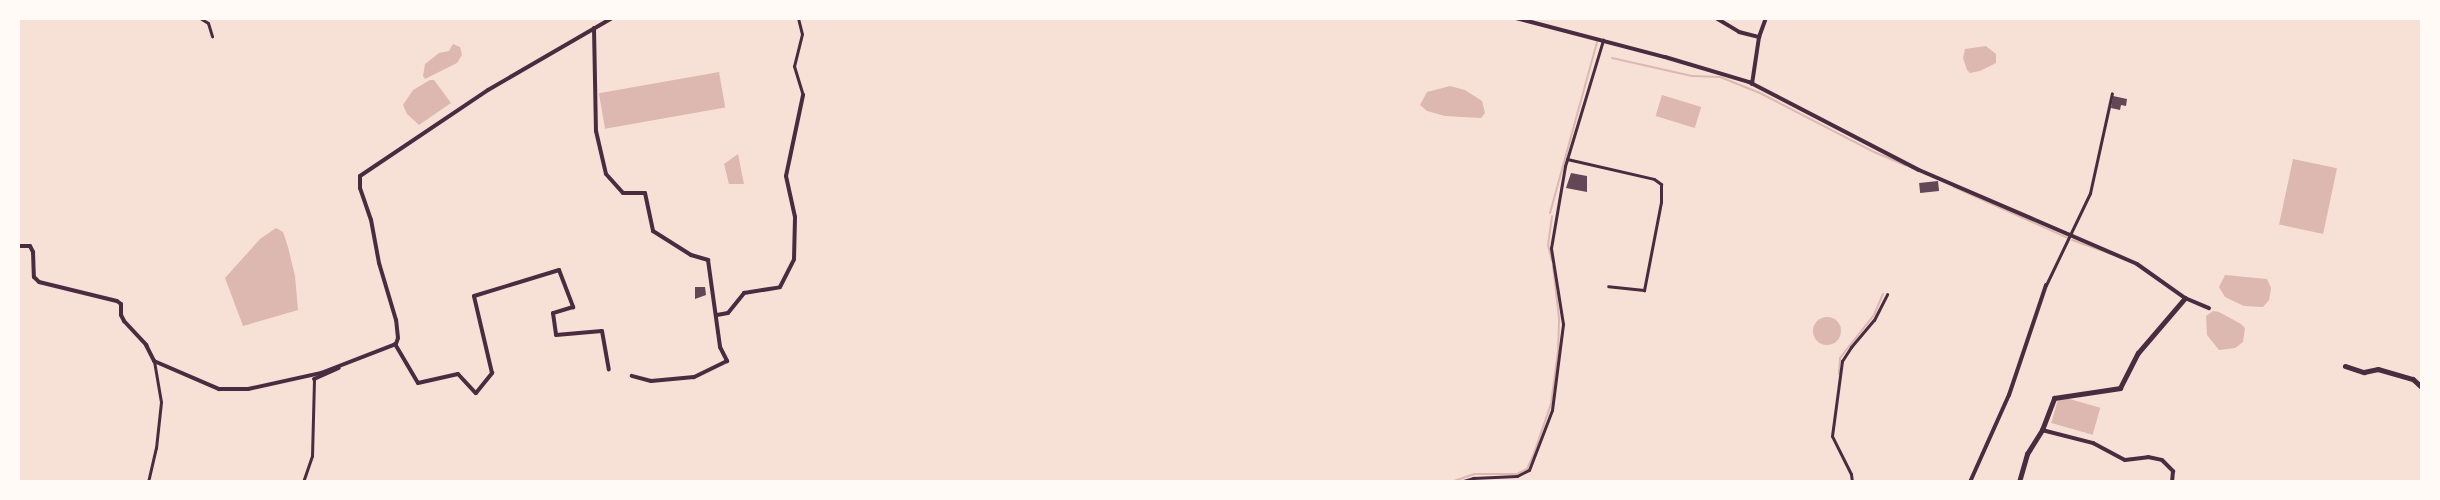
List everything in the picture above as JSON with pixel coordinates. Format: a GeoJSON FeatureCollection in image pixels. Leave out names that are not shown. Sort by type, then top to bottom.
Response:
{"type":"FeatureCollection","features":[{"type":"Feature","properties":{"kind":"main road"},"geometry":{"type":"LineString","coordinates":[[2019,482],[2027,454],[2042,430],[2054,398],[2120,388],[2138,353],[2185,298]]}},
{"type":"Feature","properties":{"kind":"main road"},"geometry":{"type":"LineString","coordinates":[[2345,366],[2364,372],[2378,369],[2413,379],[2422,387]]}},
{"type":"Feature","properties":{"kind":"street"},"geometry":{"type":"LineString","coordinates":[[200,18],[208,23],[212,36]]}},
{"type":"Feature","properties":{"kind":"street"},"geometry":{"type":"LineString","coordinates":[[609,369],[602,331],[556,335],[553,313],[573,307],[559,270],[474,296],[492,373],[476,393],[458,374],[418,383],[396,344],[398,338],[396,320],[379,263],[371,220],[360,188],[360,176],[488,90],[612,18]]}},
{"type":"Feature","properties":{"kind":"street"},"geometry":{"type":"LineString","coordinates":[[717,315],[728,313],[744,293],[780,286],[794,259],[795,217],[786,176],[803,95],[794,66],[802,34],[798,18]]}},
{"type":"Feature","properties":{"kind":"street"},"geometry":{"type":"LineString","coordinates":[[1516,18],[1603,40],[1752,84],[1919,170],[2137,264],[2185,298],[2209,308]]}},
{"type":"Feature","properties":{"kind":"street"},"geometry":{"type":"LineString","coordinates":[[1716,18],[1739,32],[1759,37]]}},
{"type":"Feature","properties":{"kind":"street"},"geometry":{"type":"LineString","coordinates":[[1752,84],[1759,37],[1766,18]]}},
{"type":"Feature","properties":{"kind":"street"},"geometry":{"type":"LineString","coordinates":[[594,28],[596,131],[606,174],[623,193],[645,193],[653,231],[691,255],[708,260],[720,346],[727,361],[694,377],[651,381],[632,376]]}},
{"type":"Feature","properties":{"kind":"street"},"geometry":{"type":"LineString","coordinates":[[1460,482],[1473,478],[1517,476],[1529,470],[1552,410],[1563,324],[1551,248],[1568,159],[1603,40]]}},
{"type":"Feature","properties":{"kind":"street"},"geometry":{"type":"LineString","coordinates":[[1970,482],[2009,395],[2046,285],[2090,193],[2112,93]]}},
{"type":"Feature","properties":{"kind":"street"},"geometry":{"type":"LineString","coordinates":[[1568,159],[1654,179],[1661,184],[1661,202],[1644,290],[1608,286]]}},
{"type":"Feature","properties":{"kind":"street"},"geometry":{"type":"LineString","coordinates":[[18,246],[30,246],[33,252],[34,277],[39,282],[121,304],[121,315],[124,321],[146,345],[154,361],[161,402],[156,448],[148,482]]}},
{"type":"Feature","properties":{"kind":"street"},"geometry":{"type":"LineString","coordinates":[[1852,482],[1851,474],[1832,435],[1842,362],[1851,347],[1874,320],[1887,294]]}},
{"type":"Feature","properties":{"kind":"street"},"geometry":{"type":"LineString","coordinates":[[154,361],[219,389],[248,389],[313,377],[396,344]]}},
{"type":"Feature","properties":{"kind":"street"},"geometry":{"type":"LineString","coordinates":[[303,482],[312,456],[313,377]]}},
{"type":"Feature","properties":{"kind":"street"},"geometry":{"type":"LineString","coordinates":[[2042,430],[2093,444],[2125,460],[2148,457],[2162,460],[2173,471],[2172,482]]}},
{"type":"Feature","properties":{"kind":"shaded area"},"geometry":{"type":"Polygon","coordinates":[[[453,44],[460,47],[462,55],[457,63],[425,79],[423,76],[425,64],[439,53],[449,51],[453,44]]]}},
{"type":"Feature","properties":{"kind":"shaded area"},"geometry":{"type":"Polygon","coordinates":[[[1986,46],[1996,54],[1996,63],[1970,73],[1963,58],[1965,49],[1986,46]]]}},
{"type":"Feature","properties":{"kind":"shaded area"},"geometry":{"type":"Polygon","coordinates":[[[719,72],[725,107],[605,129],[599,93],[719,72]]]}},
{"type":"Feature","properties":{"kind":"shaded area"},"geometry":{"type":"Polygon","coordinates":[[[434,80],[451,103],[419,125],[407,114],[403,105],[413,90],[434,80]]]}},
{"type":"Feature","properties":{"kind":"shaded area"},"geometry":{"type":"Polygon","coordinates":[[[1450,86],[1465,90],[1482,101],[1485,113],[1481,118],[1445,116],[1427,111],[1420,105],[1427,92],[1450,86]]]}},
{"type":"Feature","properties":{"kind":"shaded area"},"geometry":{"type":"Polygon","coordinates":[[[1662,95],[1701,107],[1695,128],[1656,116],[1662,95]]]}},
{"type":"Feature","properties":{"kind":"shaded area"},"geometry":{"type":"Polygon","coordinates":[[[738,154],[744,184],[729,184],[724,164],[738,154]]]}},
{"type":"Feature","properties":{"kind":"shaded area"},"geometry":{"type":"Polygon","coordinates":[[[2293,159],[2337,168],[2323,234],[2279,225],[2293,159]]]}},
{"type":"Feature","properties":{"kind":"shaded area"},"geometry":{"type":"Polygon","coordinates":[[[276,228],[283,232],[288,247],[295,276],[298,310],[243,326],[225,278],[260,239],[276,228]]]}},
{"type":"Feature","properties":{"kind":"shaded area"},"geometry":{"type":"Polygon","coordinates":[[[2225,275],[2267,279],[2271,288],[2269,300],[2263,307],[2244,306],[2225,297],[2219,287],[2225,275]]]}},
{"type":"Feature","properties":{"kind":"shaded area"},"geometry":{"type":"Polygon","coordinates":[[[2213,311],[2219,312],[2245,328],[2243,342],[2235,348],[2219,350],[2207,335],[2206,316],[2213,311]]]}},
{"type":"Feature","properties":{"kind":"shaded area"},"geometry":{"type":"Polygon","coordinates":[[[1827,317],[1837,321],[1841,331],[1837,341],[1827,345],[1817,341],[1813,331],[1817,321],[1827,317]]]}},
{"type":"Feature","properties":{"kind":"shaded area"},"geometry":{"type":"Polygon","coordinates":[[[2059,396],[2100,408],[2093,435],[2051,423],[2059,396]]]}},
{"type":"Feature","properties":{"kind":"building"},"geometry":{"type":"Polygon","coordinates":[[[2113,96],[2127,99],[2126,106],[2121,105],[2120,110],[2111,108],[2113,96]]]}},
{"type":"Feature","properties":{"kind":"building"},"geometry":{"type":"Polygon","coordinates":[[[1571,173],[1587,176],[1587,192],[1566,188],[1571,173]]]}},
{"type":"Feature","properties":{"kind":"building"},"geometry":{"type":"Polygon","coordinates":[[[1938,181],[1939,191],[1920,193],[1919,183],[1938,181]]]}},
{"type":"Feature","properties":{"kind":"building"},"geometry":{"type":"Polygon","coordinates":[[[695,287],[705,287],[706,295],[695,299],[695,287]]]}},
{"type":"Feature","properties":{"kind":"waterway"},"geometry":{"type":"LineString","coordinates":[[1550,213],[1597,42]]}},
{"type":"Feature","properties":{"kind":"waterway"},"geometry":{"type":"LineString","coordinates":[[1612,58],[1692,76],[1720,77],[1760,93],[1874,152],[1905,165]]}},
{"type":"Feature","properties":{"kind":"waterway"},"geometry":{"type":"LineString","coordinates":[[1954,187],[2068,238]]}},
{"type":"Feature","properties":{"kind":"waterway"},"geometry":{"type":"LineString","coordinates":[[1552,216],[1548,245],[1552,261]]}},
{"type":"Feature","properties":{"kind":"waterway"},"geometry":{"type":"LineString","coordinates":[[2072,240],[2111,254]]}},
{"type":"Feature","properties":{"kind":"waterway"},"geometry":{"type":"LineString","coordinates":[[1451,482],[1474,474],[1517,474],[1527,469],[1551,404],[1558,351],[1559,318],[1553,266]]}},
{"type":"Feature","properties":{"kind":"waterway"},"geometry":{"type":"LineString","coordinates":[[1839,374],[1840,358],[1874,315],[1883,294]]}}]}
